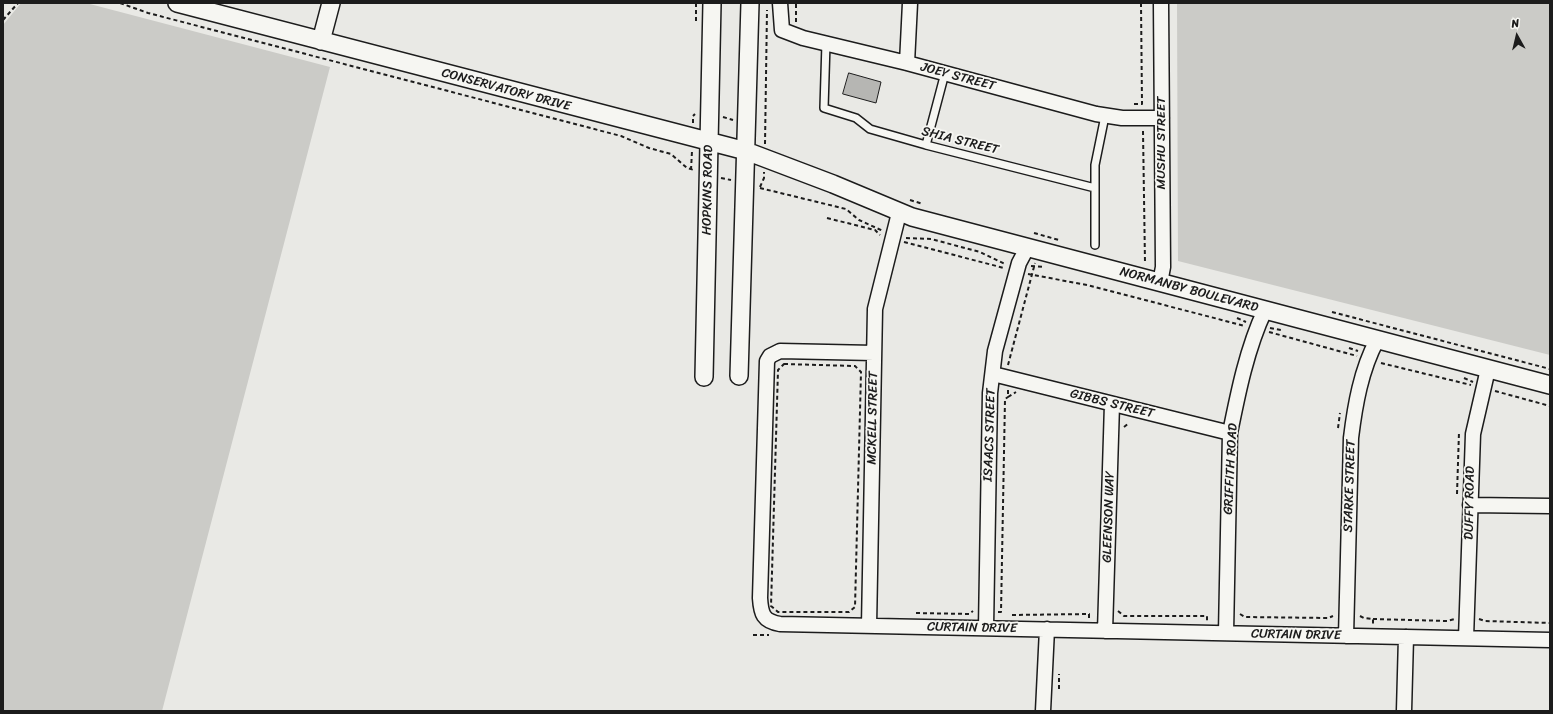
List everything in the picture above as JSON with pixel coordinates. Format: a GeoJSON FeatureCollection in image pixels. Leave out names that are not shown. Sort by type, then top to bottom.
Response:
{"type":"FeatureCollection","features":[{"type":"Feature","properties":{"kind":"street","name":"CONSERVATORY DRIVE"},"geometry":{"type":"LineString","coordinates":[[177,3],[746,151],[833,184]]}},
{"type":"Feature","properties":{"kind":"street"},"geometry":{"type":"LineString","coordinates":[[321,41],[331,3]]}},
{"type":"Feature","properties":{"kind":"street","name":"HOPKINS ROAD"},"geometry":{"type":"LineString","coordinates":[[704,377],[712,3]]}},
{"type":"Feature","properties":{"kind":"street"},"geometry":{"type":"LineString","coordinates":[[740,376],[750,3]]}},
{"type":"Feature","properties":{"kind":"street","name":"JOEY STREET"},"geometry":{"type":"LineString","coordinates":[[780,3],[782,30],[826,43],[1105,116],[1122,118],[1162,118]]}},
{"type":"Feature","properties":{"kind":"street"},"geometry":{"type":"LineString","coordinates":[[907,63],[910,3]]}},
{"type":"Feature","properties":{"kind":"street","name":"MUSHU STREET"},"geometry":{"type":"LineString","coordinates":[[1161,3],[1162,275]]}},
{"type":"Feature","properties":{"kind":"street","name":"NORMANBY BOULEVARD"},"geometry":{"type":"LineString","coordinates":[[833,184],[902,205],[1162,275],[1276,318],[1372,351],[1488,369],[1550,385]]}},
{"type":"Feature","properties":{"kind":"street","name":"MCKELL STREET"},"geometry":{"type":"LineString","coordinates":[[869,626],[875,309],[886,238],[902,205]]}},
{"type":"Feature","properties":{"kind":"street","name":"ISAACS STREET"},"geometry":{"type":"LineString","coordinates":[[986,628],[990,393],[995,351],[1013,266],[1029,240]]}},
{"type":"Feature","properties":{"kind":"street","name":"GRIFFITH ROAD"},"geometry":{"type":"LineString","coordinates":[[1226,633],[1230,433],[1236,406],[1263,329],[1276,318]]}},
{"type":"Feature","properties":{"kind":"street","name":"STARKE STREET"},"geometry":{"type":"LineString","coordinates":[[1346,636],[1351,438],[1355,406],[1372,351]]}},
{"type":"Feature","properties":{"kind":"street"},"geometry":{"type":"LineString","coordinates":[[782,358],[874,353]]}},
{"type":"Feature","properties":{"kind":"street","name":"CURTAIN DRIVE"},"geometry":{"type":"LineString","coordinates":[[782,358],[770,356],[767,361],[760,598],[763,617],[780,624],[1550,640]]}},
{"type":"Feature","properties":{"kind":"street","name":"DUFFY ROAD"},"geometry":{"type":"LineString","coordinates":[[1466,638],[1472,434],[1489,387],[1488,369]]}},
{"type":"Feature","properties":{"kind":"street","name":"GIBBS STREET"},"geometry":{"type":"LineString","coordinates":[[993,374],[1230,433]]}},
{"type":"Feature","properties":{"kind":"street","name":"GLEENSON WAY"},"geometry":{"type":"LineString","coordinates":[[1105,631],[1112,404]]}},
{"type":"Feature","properties":{"kind":"street"},"geometry":{"type":"LineString","coordinates":[[1470,505],[1550,506]]}},
{"type":"Feature","properties":{"kind":"street"},"geometry":{"type":"LineString","coordinates":[[1043,711],[1047,630]]}},
{"type":"Feature","properties":{"kind":"street"},"geometry":{"type":"LineString","coordinates":[[1404,711],[1406,637]]}},
{"type":"Feature","properties":{"kind":"lane","name":"SHIA STREET"},"geometry":{"type":"LineString","coordinates":[[826,43],[824,108],[856,118],[870,129],[926,145],[1095,188]]}},
{"type":"Feature","properties":{"kind":"lane"},"geometry":{"type":"LineString","coordinates":[[926,145],[945,73]]}},
{"type":"Feature","properties":{"kind":"lane"},"geometry":{"type":"LineString","coordinates":[[1095,245],[1095,166],[1105,116]]}},
{"type":"Feature","properties":{"kind":"path"},"geometry":{"type":"LineString","coordinates":[[3,20],[18,3]]}},
{"type":"Feature","properties":{"kind":"path"},"geometry":{"type":"LineString","coordinates":[[120,3],[148,13],[622,136],[649,148],[672,154],[691,170]]}},
{"type":"Feature","properties":{"kind":"path"},"geometry":{"type":"LineString","coordinates":[[765,128],[767,3]]}},
{"type":"Feature","properties":{"kind":"path"},"geometry":{"type":"LineString","coordinates":[[1129,104],[1142,104],[1141,3]]}},
{"type":"Feature","properties":{"kind":"path"},"geometry":{"type":"LineString","coordinates":[[1143,129],[1145,263]]}},
{"type":"Feature","properties":{"kind":"path"},"geometry":{"type":"LineString","coordinates":[[758,193],[760,187],[846,208],[859,220],[886,238],[1013,266],[1049,267]]}},
{"type":"Feature","properties":{"kind":"path"},"geometry":{"type":"LineString","coordinates":[[902,205],[927,205]]}},
{"type":"Feature","properties":{"kind":"path"},"geometry":{"type":"LineString","coordinates":[[827,218],[875,230],[886,238],[932,239],[980,252],[1013,266]]}},
{"type":"Feature","properties":{"kind":"path"},"geometry":{"type":"LineString","coordinates":[[1029,240],[1062,241]]}},
{"type":"Feature","properties":{"kind":"path"},"geometry":{"type":"LineString","coordinates":[[1138,261],[1145,263],[1162,275]]}},
{"type":"Feature","properties":{"kind":"path"},"geometry":{"type":"LineString","coordinates":[[1023,394],[1016,392],[1008,397],[1008,366],[1032,275],[1087,285],[1263,329],[1372,351],[1550,406]]}},
{"type":"Feature","properties":{"kind":"path"},"geometry":{"type":"LineString","coordinates":[[1328,311],[1550,368]]}},
{"type":"Feature","properties":{"kind":"path"},"geometry":{"type":"LineString","coordinates":[[1235,317],[1263,329]]}},
{"type":"Feature","properties":{"kind":"path"},"geometry":{"type":"LineString","coordinates":[[1263,329],[1276,318]]}},
{"type":"Feature","properties":{"kind":"path"},"geometry":{"type":"LineString","coordinates":[[1263,329],[1276,318]]}},
{"type":"Feature","properties":{"kind":"path"},"geometry":{"type":"LineString","coordinates":[[1263,329],[1266,339]]}},
{"type":"Feature","properties":{"kind":"path"},"geometry":{"type":"LineString","coordinates":[[1347,347],[1372,351]]}},
{"type":"Feature","properties":{"kind":"path"},"geometry":{"type":"LineString","coordinates":[[782,358],[855,366],[861,372],[855,607],[849,612],[778,612],[772,606],[778,370],[782,358]]}},
{"type":"Feature","properties":{"kind":"path"},"geometry":{"type":"LineString","coordinates":[[1462,377],[1489,387]]}},
{"type":"Feature","properties":{"kind":"path"},"geometry":{"type":"LineString","coordinates":[[914,613],[969,614],[975,609]]}},
{"type":"Feature","properties":{"kind":"path"},"geometry":{"type":"LineString","coordinates":[[1089,614],[1093,612],[1118,611],[1124,616],[1208,616],[1214,613],[1240,614],[1245,617],[1328,618],[1333,616]]}},
{"type":"Feature","properties":{"kind":"path"},"geometry":{"type":"LineString","coordinates":[[1001,612],[1006,615],[1066,614]]}},
{"type":"Feature","properties":{"kind":"path"},"geometry":{"type":"LineString","coordinates":[[1207,633],[1208,616]]}},
{"type":"Feature","properties":{"kind":"path"},"geometry":{"type":"LineString","coordinates":[[1373,619],[1447,621],[1454,619]]}},
{"type":"Feature","properties":{"kind":"path"},"geometry":{"type":"LineString","coordinates":[[1479,619],[1486,621],[1550,623]]}},
{"type":"Feature","properties":{"kind":"path"},"geometry":{"type":"LineString","coordinates":[[752,635],[775,635]]}},
{"type":"Feature","properties":{"kind":"shaded area"},"geometry":{"type":"Polygon","coordinates":[[[21,3],[86,3],[330,67],[162,711],[3,711],[3,25],[21,3]]]}},
{"type":"Feature","properties":{"kind":"shaded area"},"geometry":{"type":"Polygon","coordinates":[[[1177,3],[1550,3],[1550,355],[1178,261],[1177,3]]]}},
{"type":"Feature","properties":{"kind":"building"},"geometry":{"type":"Polygon","coordinates":[[[849,73],[881,82],[876,103],[843,94],[849,73]]]}}]}
